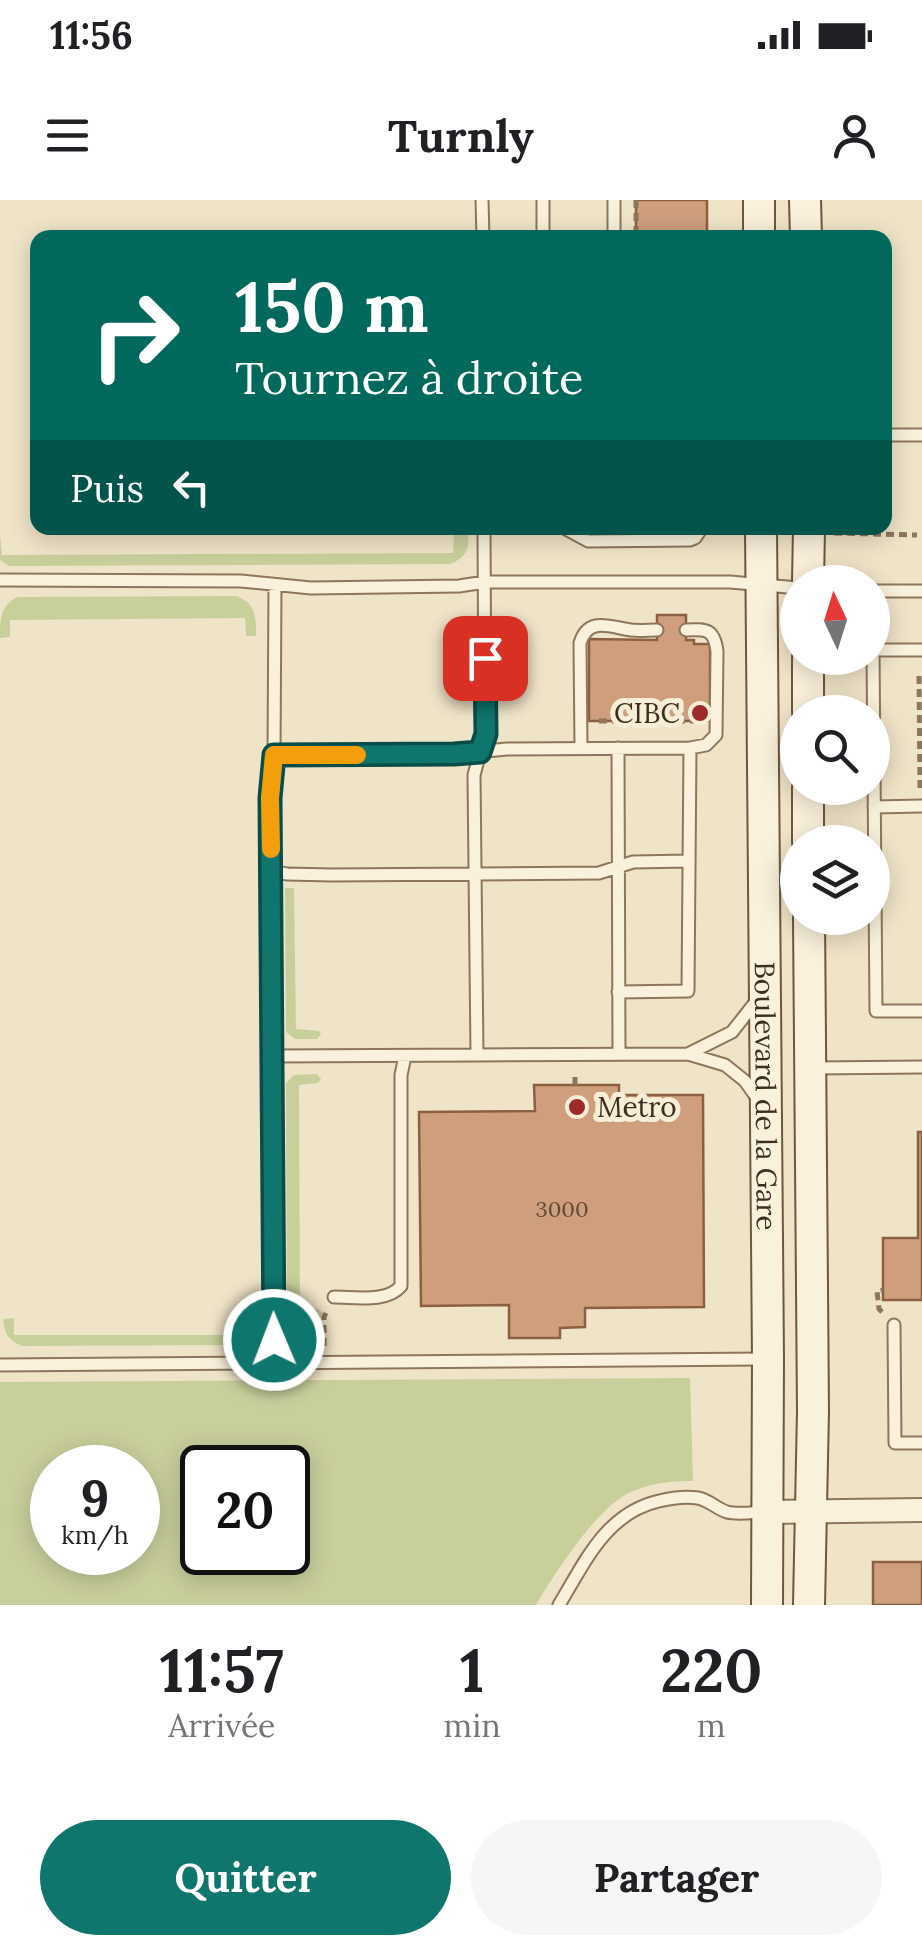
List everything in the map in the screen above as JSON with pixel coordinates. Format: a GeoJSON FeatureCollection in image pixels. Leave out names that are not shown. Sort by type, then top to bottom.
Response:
{"type":"FeatureCollection","features":[{"type":"Feature","properties":{"kind":"main road"},"geometry":{"type":"LineString","coordinates":[[758,200],[759,230]]}},
{"type":"Feature","properties":{"kind":"main road"},"geometry":{"type":"LineString","coordinates":[[805,200],[806,230]]}},
{"type":"Feature","properties":{"kind":"main road","name":"Boulevard de la Gare"},"geometry":{"type":"LineString","coordinates":[[761,535],[768,1358],[766,1605]]}},
{"type":"Feature","properties":{"kind":"main road"},"geometry":{"type":"LineString","coordinates":[[812,565],[819,535]]}},
{"type":"Feature","properties":{"kind":"main road","name":"Boulevard de la Gare"},"geometry":{"type":"LineString","coordinates":[[809,935],[813,1411],[809,1605]]}},
{"type":"Feature","properties":{"kind":"street"},"geometry":{"type":"LineString","coordinates":[[766,1512],[922,1510]]}},
{"type":"Feature","properties":{"kind":"lane"},"geometry":{"type":"LineString","coordinates":[[482,200],[482,230]]}},
{"type":"Feature","properties":{"kind":"lane"},"geometry":{"type":"LineString","coordinates":[[543,200],[543,230]]}},
{"type":"Feature","properties":{"kind":"lane"},"geometry":{"type":"LineString","coordinates":[[614,200],[614,230]]}},
{"type":"Feature","properties":{"kind":"lane"},"geometry":{"type":"LineString","coordinates":[[892,435],[922,435]]}},
{"type":"Feature","properties":{"kind":"lane"},"geometry":{"type":"LineString","coordinates":[[477,1055],[474,775],[486,734],[484,535]]}},
{"type":"Feature","properties":{"kind":"lane"},"geometry":{"type":"LineString","coordinates":[[578,535],[588,540],[661,541],[690,540],[697,535]]}},
{"type":"Feature","properties":{"kind":"lane"},"geometry":{"type":"LineString","coordinates":[[645,535],[661,541]]}},
{"type":"Feature","properties":{"kind":"lane"},"geometry":{"type":"LineString","coordinates":[[0,580],[241,580],[310,588],[459,586],[485,582],[730,582],[780,586]]}},
{"type":"Feature","properties":{"kind":"lane"},"geometry":{"type":"LineString","coordinates":[[274,1362],[270,798],[275,585]]}},
{"type":"Feature","properties":{"kind":"lane"},"geometry":{"type":"LineString","coordinates":[[890,591],[922,591]]}},
{"type":"Feature","properties":{"kind":"lane"},"geometry":{"type":"LineString","coordinates":[[581,748],[582,635],[597,625],[657,630]]}},
{"type":"Feature","properties":{"kind":"lane"},"geometry":{"type":"LineString","coordinates":[[274,755],[454,754],[507,749],[706,745],[716,735],[715,638],[704,630],[686,630]]}},
{"type":"Feature","properties":{"kind":"lane"},"geometry":{"type":"LineString","coordinates":[[922,650],[873,650],[876,1011],[922,1011]]}},
{"type":"Feature","properties":{"kind":"lane"},"geometry":{"type":"LineString","coordinates":[[618,748],[619,1054]]}},
{"type":"Feature","properties":{"kind":"lane"},"geometry":{"type":"LineString","coordinates":[[618,992],[688,991],[690,748]]}},
{"type":"Feature","properties":{"kind":"lane"},"geometry":{"type":"LineString","coordinates":[[874,807],[921,800]]}},
{"type":"Feature","properties":{"kind":"lane"},"geometry":{"type":"LineString","coordinates":[[272,872],[599,873],[633,862],[689,860]]}},
{"type":"Feature","properties":{"kind":"lane"},"geometry":{"type":"LineString","coordinates":[[688,1054],[732,1032],[764,990]]}},
{"type":"Feature","properties":{"kind":"lane"},"geometry":{"type":"LineString","coordinates":[[273,1056],[688,1054],[725,1065],[766,1108]]}},
{"type":"Feature","properties":{"kind":"lane"},"geometry":{"type":"LineString","coordinates":[[334,1297],[392,1295],[402,1286],[404,1056]]}},
{"type":"Feature","properties":{"kind":"lane"},"geometry":{"type":"LineString","coordinates":[[810,1068],[922,1068]]}},
{"type":"Feature","properties":{"kind":"lane"},"geometry":{"type":"LineString","coordinates":[[894,1325],[895,1443],[922,1443]]}},
{"type":"Feature","properties":{"kind":"lane"},"geometry":{"type":"LineString","coordinates":[[0,1365],[768,1358]]}},
{"type":"Feature","properties":{"kind":"lane"},"geometry":{"type":"LineString","coordinates":[[559,1605],[594,1547],[619,1518],[640,1506],[697,1498],[727,1512],[766,1512]]}},
{"type":"Feature","properties":{"kind":"path"},"geometry":{"type":"LineString","coordinates":[[636,200],[636,230]]}},
{"type":"Feature","properties":{"kind":"path"},"geometry":{"type":"LineString","coordinates":[[839,535],[916,535]]}},
{"type":"Feature","properties":{"kind":"path"},"geometry":{"type":"LineString","coordinates":[[919,676],[921,800]]}},
{"type":"Feature","properties":{"kind":"path"},"geometry":{"type":"LineString","coordinates":[[589,721],[710,721]]}},
{"type":"Feature","properties":{"kind":"path"},"geometry":{"type":"LineString","coordinates":[[575,1085],[576,1076]]}},
{"type":"Feature","properties":{"kind":"path"},"geometry":{"type":"LineString","coordinates":[[878,1308],[877,1291],[883,1290]]}},
{"type":"Feature","properties":{"kind":"path"},"geometry":{"type":"LineString","coordinates":[[324,1362],[324,1317],[334,1297]]}},
{"type":"Feature","properties":{"kind":"green space"},"geometry":{"type":"Polygon","coordinates":[[[0,534],[2,555],[453,553],[454,535],[467,535],[468,548],[450,564],[9,566],[0,560],[0,534]]]}},
{"type":"Feature","properties":{"kind":"green space"},"geometry":{"type":"Polygon","coordinates":[[[236,596],[251,607],[256,636],[246,636],[245,618],[10,620],[10,637],[0,638],[4,609],[18,597],[236,596]]]}},
{"type":"Feature","properties":{"kind":"green space"},"geometry":{"type":"Polygon","coordinates":[[[285,888],[294,888],[296,1029],[319,1031],[317,1039],[295,1039],[286,1032],[285,888]]]}},
{"type":"Feature","properties":{"kind":"green space"},"geometry":{"type":"Polygon","coordinates":[[[317,1074],[321,1079],[318,1083],[299,1085],[300,1309],[318,1309],[323,1313],[320,1318],[305,1318],[293,1315],[287,1306],[286,1083],[294,1075],[317,1074]]]}},
{"type":"Feature","properties":{"kind":"green space"},"geometry":{"type":"Polygon","coordinates":[[[14,1318],[14,1335],[249,1335],[250,1318],[260,1318],[255,1336],[238,1345],[22,1346],[11,1339],[5,1328],[3,1319],[14,1318]]]}},
{"type":"Feature","properties":{"kind":"green space"},"geometry":{"type":"Polygon","coordinates":[[[690,1378],[693,1481],[653,1485],[618,1500],[578,1542],[536,1605],[0,1605],[0,1382],[690,1378]]]}},
{"type":"Feature","properties":{"kind":"building"},"geometry":{"type":"Polygon","coordinates":[[[636,200],[707,200],[707,230],[636,230],[636,200]]]}},
{"type":"Feature","properties":{"kind":"building"},"geometry":{"type":"Polygon","coordinates":[[[657,615],[686,615],[686,640],[710,644],[710,721],[589,721],[589,639],[657,640],[657,615]]]}},
{"type":"Feature","properties":{"kind":"building"},"geometry":{"type":"Polygon","coordinates":[[[534,1085],[619,1085],[619,1095],[703,1095],[704,1307],[585,1308],[585,1327],[560,1328],[560,1338],[509,1338],[509,1305],[421,1306],[419,1112],[535,1111],[534,1085]]]}},
{"type":"Feature","properties":{"kind":"building"},"geometry":{"type":"Polygon","coordinates":[[[918,1132],[922,1132],[922,1300],[883,1300],[883,1238],[918,1238],[918,1132]]]}},
{"type":"Feature","properties":{"kind":"building"},"geometry":{"type":"Polygon","coordinates":[[[873,1562],[922,1562],[922,1605],[873,1605],[873,1562]]]}},
{"type":"Feature","properties":{"kind":"slow traffic"},"geometry":{"type":"LineString","coordinates":[[271,849],[274,755],[357,755]]}},
{"type":"Feature","properties":{"kind":"place","name":"CIBC"},"geometry":{"type":"Point","coordinates":[700,713]}},
{"type":"Feature","properties":{"kind":"place","name":"Metro"},"geometry":{"type":"Point","coordinates":[577,1107]}},
{"type":"Feature","properties":{"kind":"route"},"geometry":{"type":"LineString","coordinates":[[274,1340],[270,798],[274,755],[480,752],[486,734],[485,658]]}}]}
